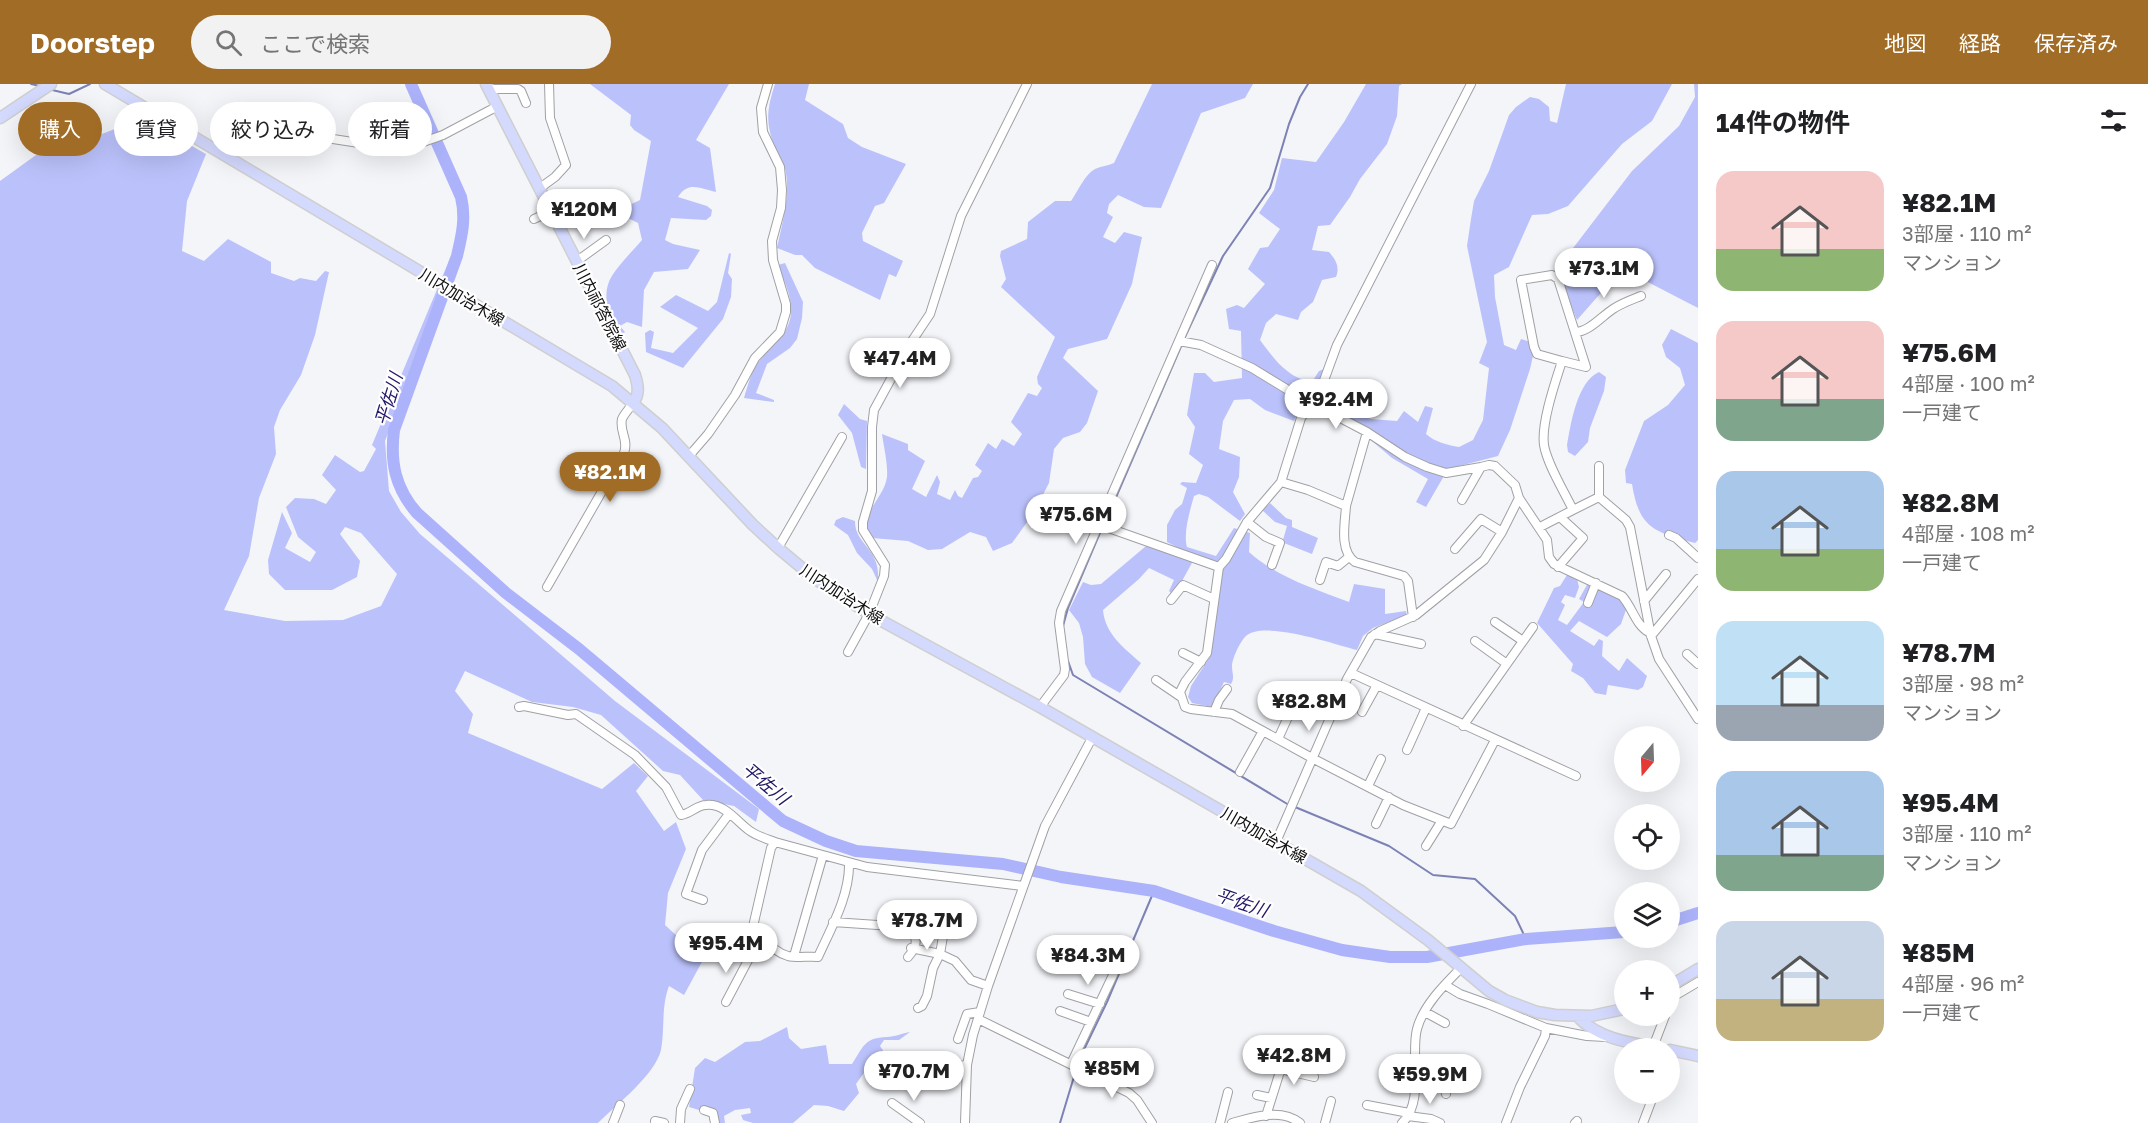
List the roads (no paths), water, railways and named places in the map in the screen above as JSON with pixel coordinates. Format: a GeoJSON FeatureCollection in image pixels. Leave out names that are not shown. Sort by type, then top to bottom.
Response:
{"type":"FeatureCollection","features":[{"type":"Feature","properties":{"kind":"main road"},"geometry":{"type":"LineString","coordinates":[[0,118],[51,84]]}},
{"type":"Feature","properties":{"kind":"main road","name":"川内加治木線"},"geometry":{"type":"LineString","coordinates":[[106,85],[210,147]]}},
{"type":"Feature","properties":{"kind":"main road","name":"川内祁答院線"},"geometry":{"type":"LineString","coordinates":[[491,87],[496,107],[635,375],[638,386],[637,397],[633,403]]}},
{"type":"Feature","properties":{"kind":"main road","name":"川内加治木線"},"geometry":{"type":"LineString","coordinates":[[226,156],[582,367],[633,403],[689,456],[753,525],[778,548],[814,578],[869,614],[1040,707],[1361,891],[1428,940],[1489,991],[1522,1008],[1538,1012],[1577,1016],[1614,1012]]}},
{"type":"Feature","properties":{"kind":"main road"},"geometry":{"type":"LineString","coordinates":[[1680,980],[1698,969]]}},
{"type":"Feature","properties":{"kind":"main road"},"geometry":{"type":"LineString","coordinates":[[1608,1037],[1602,1028],[1602,1018],[1614,1013]]}},
{"type":"Feature","properties":{"kind":"main road"},"geometry":{"type":"LineString","coordinates":[[1577,1016],[1584,1024],[1614,1038]]}},
{"type":"Feature","properties":{"kind":"main road"},"geometry":{"type":"LineString","coordinates":[[1680,1052],[1698,1056]]}},
{"type":"Feature","properties":{"kind":"street"},"geometry":{"type":"LineString","coordinates":[[540,188],[566,165],[550,118],[549,84]]}},
{"type":"Feature","properties":{"kind":"street"},"geometry":{"type":"LineString","coordinates":[[689,456],[708,434],[735,395],[755,358],[782,327],[786,304],[772,260],[772,241],[781,208],[782,190],[780,167],[763,132],[762,108],[768,84]]}},
{"type":"Feature","properties":{"kind":"street"},"geometry":{"type":"LineString","coordinates":[[848,652],[869,614],[884,576],[885,565],[863,530],[872,491],[874,410],[910,344],[930,314],[961,216],[1027,84]]}},
{"type":"Feature","properties":{"kind":"street"},"geometry":{"type":"LineString","coordinates":[[1471,84],[1337,345],[1315,405],[1300,418],[1281,482],[1247,522],[1219,567],[1207,653],[1180,692],[1185,707],[1232,714],[1389,797],[1441,822],[1451,824],[1495,740]]}},
{"type":"Feature","properties":{"kind":"street"},"geometry":{"type":"LineString","coordinates":[[491,87],[521,91],[526,103]]}},
{"type":"Feature","properties":{"kind":"street"},"geometry":{"type":"LineString","coordinates":[[336,139],[412,146],[443,135],[496,107]]}},
{"type":"Feature","properties":{"kind":"street"},"geometry":{"type":"LineString","coordinates":[[534,219],[551,210]]}},
{"type":"Feature","properties":{"kind":"street"},"geometry":{"type":"LineString","coordinates":[[559,227],[587,210]]}},
{"type":"Feature","properties":{"kind":"street"},"geometry":{"type":"LineString","coordinates":[[577,261],[606,240]]}},
{"type":"Feature","properties":{"kind":"street"},"geometry":{"type":"LineString","coordinates":[[1040,707],[1064,675],[1059,623],[1061,611],[1102,526],[1212,265]]}},
{"type":"Feature","properties":{"kind":"street"},"geometry":{"type":"LineString","coordinates":[[1552,275],[1558,279],[1587,367],[1562,361],[1537,354],[1521,280],[1552,275]]}},
{"type":"Feature","properties":{"kind":"street"},"geometry":{"type":"LineString","coordinates":[[1575,332],[1582,332],[1612,309],[1641,296]]}},
{"type":"Feature","properties":{"kind":"street"},"geometry":{"type":"LineString","coordinates":[[1181,342],[1201,345],[1252,368],[1367,432],[1405,457],[1427,467],[1446,473],[1489,465],[1495,466],[1515,485],[1519,498],[1547,540],[1549,556],[1554,564],[1622,596],[1629,604],[1642,629],[1650,634]]}},
{"type":"Feature","properties":{"kind":"street"},"geometry":{"type":"LineString","coordinates":[[1562,361],[1545,429],[1544,444],[1546,454],[1573,510]]}},
{"type":"Feature","properties":{"kind":"street"},"geometry":{"type":"LineString","coordinates":[[547,587],[624,453],[627,445],[622,419],[633,403]]}},
{"type":"Feature","properties":{"kind":"street"},"geometry":{"type":"LineString","coordinates":[[1367,432],[1346,506],[1345,544],[1349,557],[1355,562],[1404,576],[1407,581],[1413,617]]}},
{"type":"Feature","properties":{"kind":"street"},"geometry":{"type":"LineString","coordinates":[[778,548],[842,437]]}},
{"type":"Feature","properties":{"kind":"street"},"geometry":{"type":"LineString","coordinates":[[1599,466],[1599,497],[1626,520],[1630,527],[1650,634],[1659,659],[1698,719]]}},
{"type":"Feature","properties":{"kind":"street"},"geometry":{"type":"LineString","coordinates":[[1462,500],[1481,467]]}},
{"type":"Feature","properties":{"kind":"street"},"geometry":{"type":"LineString","coordinates":[[1281,482],[1308,490],[1346,506]]}},
{"type":"Feature","properties":{"kind":"street"},"geometry":{"type":"LineString","coordinates":[[1539,527],[1599,497]]}},
{"type":"Feature","properties":{"kind":"street"},"geometry":{"type":"LineString","coordinates":[[1276,842],[1351,673],[1371,637],[1413,617],[1484,561],[1519,498]]}},
{"type":"Feature","properties":{"kind":"street"},"geometry":{"type":"LineString","coordinates":[[1558,567],[1583,538],[1560,517]]}},
{"type":"Feature","properties":{"kind":"street"},"geometry":{"type":"LineString","coordinates":[[1455,549],[1481,519],[1502,532]]}},
{"type":"Feature","properties":{"kind":"street"},"geometry":{"type":"LineString","coordinates":[[1247,522],[1266,537],[1280,543],[1272,565]]}},
{"type":"Feature","properties":{"kind":"street"},"geometry":{"type":"LineString","coordinates":[[1102,526],[1219,567]]}},
{"type":"Feature","properties":{"kind":"street"},"geometry":{"type":"LineString","coordinates":[[1669,535],[1676,538],[1698,558]]}},
{"type":"Feature","properties":{"kind":"street"},"geometry":{"type":"LineString","coordinates":[[1320,580],[1326,562],[1338,566],[1349,557]]}},
{"type":"Feature","properties":{"kind":"street"},"geometry":{"type":"LineString","coordinates":[[1644,601],[1666,574]]}},
{"type":"Feature","properties":{"kind":"street"},"geometry":{"type":"LineString","coordinates":[[1650,634],[1698,580]]}},
{"type":"Feature","properties":{"kind":"street"},"geometry":{"type":"LineString","coordinates":[[1588,603],[1596,583]]}},
{"type":"Feature","properties":{"kind":"street"},"geometry":{"type":"LineString","coordinates":[[1171,600],[1183,585],[1214,599]]}},
{"type":"Feature","properties":{"kind":"street"},"geometry":{"type":"LineString","coordinates":[[1495,622],[1523,641]]}},
{"type":"Feature","properties":{"kind":"street"},"geometry":{"type":"LineString","coordinates":[[1463,726],[1533,627]]}},
{"type":"Feature","properties":{"kind":"street"},"geometry":{"type":"LineString","coordinates":[[1375,634],[1421,644]]}},
{"type":"Feature","properties":{"kind":"street"},"geometry":{"type":"LineString","coordinates":[[1475,641],[1507,664]]}},
{"type":"Feature","properties":{"kind":"street"},"geometry":{"type":"LineString","coordinates":[[1183,653],[1202,662]]}},
{"type":"Feature","properties":{"kind":"street"},"geometry":{"type":"LineString","coordinates":[[1687,654],[1698,664]]}},
{"type":"Feature","properties":{"kind":"street"},"geometry":{"type":"LineString","coordinates":[[1351,673],[1576,776]]}},
{"type":"Feature","properties":{"kind":"street"},"geometry":{"type":"LineString","coordinates":[[1156,680],[1181,697]]}},
{"type":"Feature","properties":{"kind":"street"},"geometry":{"type":"LineString","coordinates":[[1362,712],[1377,685]]}},
{"type":"Feature","properties":{"kind":"street"},"geometry":{"type":"LineString","coordinates":[[1278,739],[1302,686]]}},
{"type":"Feature","properties":{"kind":"street"},"geometry":{"type":"LineString","coordinates":[[1214,712],[1227,689]]}},
{"type":"Feature","properties":{"kind":"street"},"geometry":{"type":"LineString","coordinates":[[1691,709],[1698,701]]}},
{"type":"Feature","properties":{"kind":"street"},"geometry":{"type":"LineString","coordinates":[[519,707],[568,715],[576,714],[619,742],[666,787],[681,814],[685,815],[705,804],[714,805],[751,832],[775,842],[849,863],[1023,885]]}},
{"type":"Feature","properties":{"kind":"street"},"geometry":{"type":"LineString","coordinates":[[1407,750],[1426,708]]}},
{"type":"Feature","properties":{"kind":"street"},"geometry":{"type":"LineString","coordinates":[[1240,772],[1263,731]]}},
{"type":"Feature","properties":{"kind":"street"},"geometry":{"type":"LineString","coordinates":[[965,1123],[967,1065],[988,986],[1033,856],[1052,811],[1092,738]]}},
{"type":"Feature","properties":{"kind":"street"},"geometry":{"type":"LineString","coordinates":[[1368,786],[1382,759]]}},
{"type":"Feature","properties":{"kind":"street"},"geometry":{"type":"LineString","coordinates":[[1376,824],[1389,797]]}},
{"type":"Feature","properties":{"kind":"street"},"geometry":{"type":"LineString","coordinates":[[703,900],[686,894],[690,880],[702,850],[729,814]]}},
{"type":"Feature","properties":{"kind":"street"},"geometry":{"type":"LineString","coordinates":[[1426,846],[1441,822]]}},
{"type":"Feature","properties":{"kind":"street"},"geometry":{"type":"LineString","coordinates":[[726,1002],[752,945],[771,848],[775,842]]}},
{"type":"Feature","properties":{"kind":"street"},"geometry":{"type":"LineString","coordinates":[[794,956],[823,855]]}},
{"type":"Feature","properties":{"kind":"street"},"geometry":{"type":"LineString","coordinates":[[706,951],[732,956],[752,945],[765,945],[774,947],[787,956],[818,957],[841,905],[850,871],[849,863]]}},
{"type":"Feature","properties":{"kind":"street"},"geometry":{"type":"LineString","coordinates":[[918,1008],[922,1006],[927,996],[933,968],[940,954],[948,907]]}},
{"type":"Feature","properties":{"kind":"street"},"geometry":{"type":"LineString","coordinates":[[833,922],[907,927],[914,932],[916,939],[911,951],[940,954],[955,961],[971,980],[988,986]]}},
{"type":"Feature","properties":{"kind":"street"},"geometry":{"type":"LineString","coordinates":[[1075,958],[1115,971]]}},
{"type":"Feature","properties":{"kind":"street"},"geometry":{"type":"LineString","coordinates":[[1075,1066],[1091,1022],[1121,958]]}},
{"type":"Feature","properties":{"kind":"street"},"geometry":{"type":"LineString","coordinates":[[1406,1117],[1414,1094],[1418,1027],[1425,1012],[1458,967]]}},
{"type":"Feature","properties":{"kind":"street"},"geometry":{"type":"LineString","coordinates":[[1680,993],[1698,982]]}},
{"type":"Feature","properties":{"kind":"street"},"geometry":{"type":"LineString","coordinates":[[1445,985],[1460,994],[1546,1028],[1587,1036],[1608,1037]]}},
{"type":"Feature","properties":{"kind":"street"},"geometry":{"type":"LineString","coordinates":[[1068,993],[1100,1004]]}},
{"type":"Feature","properties":{"kind":"street"},"geometry":{"type":"LineString","coordinates":[[1060,1011],[1091,1022]]}},
{"type":"Feature","properties":{"kind":"street"},"geometry":{"type":"LineString","coordinates":[[1425,1012],[1444,1023]]}},
{"type":"Feature","properties":{"kind":"street"},"geometry":{"type":"LineString","coordinates":[[958,1039],[967,1014],[979,1016],[1129,1093],[1137,1100],[1152,1123]]}},
{"type":"Feature","properties":{"kind":"street"},"geometry":{"type":"LineString","coordinates":[[1509,1122],[1520,1087],[1545,1036],[1546,1028]]}},
{"type":"Feature","properties":{"kind":"street"},"geometry":{"type":"LineString","coordinates":[[937,1067],[967,1065]]}},
{"type":"Feature","properties":{"kind":"street"},"geometry":{"type":"LineString","coordinates":[[1266,1116],[1281,1067],[1314,1077]]}},
{"type":"Feature","properties":{"kind":"street"},"geometry":{"type":"LineString","coordinates":[[1416,1069],[1464,1072]]}},
{"type":"Feature","properties":{"kind":"street"},"geometry":{"type":"LineString","coordinates":[[1416,1069],[1437,1076],[1444,1085],[1446,1094]]}},
{"type":"Feature","properties":{"kind":"street"},"geometry":{"type":"LineString","coordinates":[[680,1123],[681,1109],[690,1089]]}},
{"type":"Feature","properties":{"kind":"street"},"geometry":{"type":"LineString","coordinates":[[1220,1123],[1228,1092]]}},
{"type":"Feature","properties":{"kind":"street"},"geometry":{"type":"LineString","coordinates":[[1257,1095],[1271,1098]]}},
{"type":"Feature","properties":{"kind":"street"},"geometry":{"type":"LineString","coordinates":[[1325,1123],[1331,1101]]}},
{"type":"Feature","properties":{"kind":"street"},"geometry":{"type":"LineString","coordinates":[[892,1103],[920,1123]]}},
{"type":"Feature","properties":{"kind":"street"},"geometry":{"type":"LineString","coordinates":[[1643,1123],[1650,1104]]}},
{"type":"Feature","properties":{"kind":"street"},"geometry":{"type":"LineString","coordinates":[[613,1123],[620,1105]]}},
{"type":"Feature","properties":{"kind":"street"},"geometry":{"type":"LineString","coordinates":[[1366,1105],[1406,1117],[1439,1122]]}},
{"type":"Feature","properties":{"kind":"street"},"geometry":{"type":"LineString","coordinates":[[704,1110],[713,1113],[715,1123]]}},
{"type":"Feature","properties":{"kind":"street"},"geometry":{"type":"LineString","coordinates":[[1232,1123],[1266,1116],[1300,1123]]}},
{"type":"Feature","properties":{"kind":"waterway"},"geometry":{"type":"LineString","coordinates":[[31,84],[40,86]]}},
{"type":"Feature","properties":{"kind":"waterway"},"geometry":{"type":"LineString","coordinates":[[48,89],[69,94],[90,84]]}},
{"type":"Feature","properties":{"kind":"waterway","name":"平佐川"},"geometry":{"type":"LineString","coordinates":[[411,84],[461,197],[463,219],[457,256],[394,430],[394,464],[404,494],[417,513],[506,593],[579,649],[783,821],[826,841],[856,851],[1003,864],[1061,877],[1154,891],[1274,931],[1342,950],[1390,957],[1427,957],[1526,939],[1614,933]]}},
{"type":"Feature","properties":{"kind":"waterway"},"geometry":{"type":"LineString","coordinates":[[1184,339],[1223,256],[1270,188],[1289,124],[1308,84]]}},
{"type":"Feature","properties":{"kind":"waterway"},"geometry":{"type":"LineString","coordinates":[[1105,523],[1182,344]]}},
{"type":"Feature","properties":{"kind":"waterway"},"geometry":{"type":"LineString","coordinates":[[1063,626],[1068,608],[1102,528]]}},
{"type":"Feature","properties":{"kind":"waterway"},"geometry":{"type":"LineString","coordinates":[[1068,661],[1073,675],[1289,805]]}},
{"type":"Feature","properties":{"kind":"waterway"},"geometry":{"type":"LineString","coordinates":[[1295,807],[1389,846],[1433,875],[1475,879],[1515,916],[1526,939]]}},
{"type":"Feature","properties":{"kind":"waterway"},"geometry":{"type":"LineString","coordinates":[[1060,1123],[1079,1060],[1107,1002],[1154,891]]}},
{"type":"Feature","properties":{"kind":"waterway","name":"平佐川"},"geometry":{"type":"LineString","coordinates":[[1680,919],[1698,913]]}}]}
